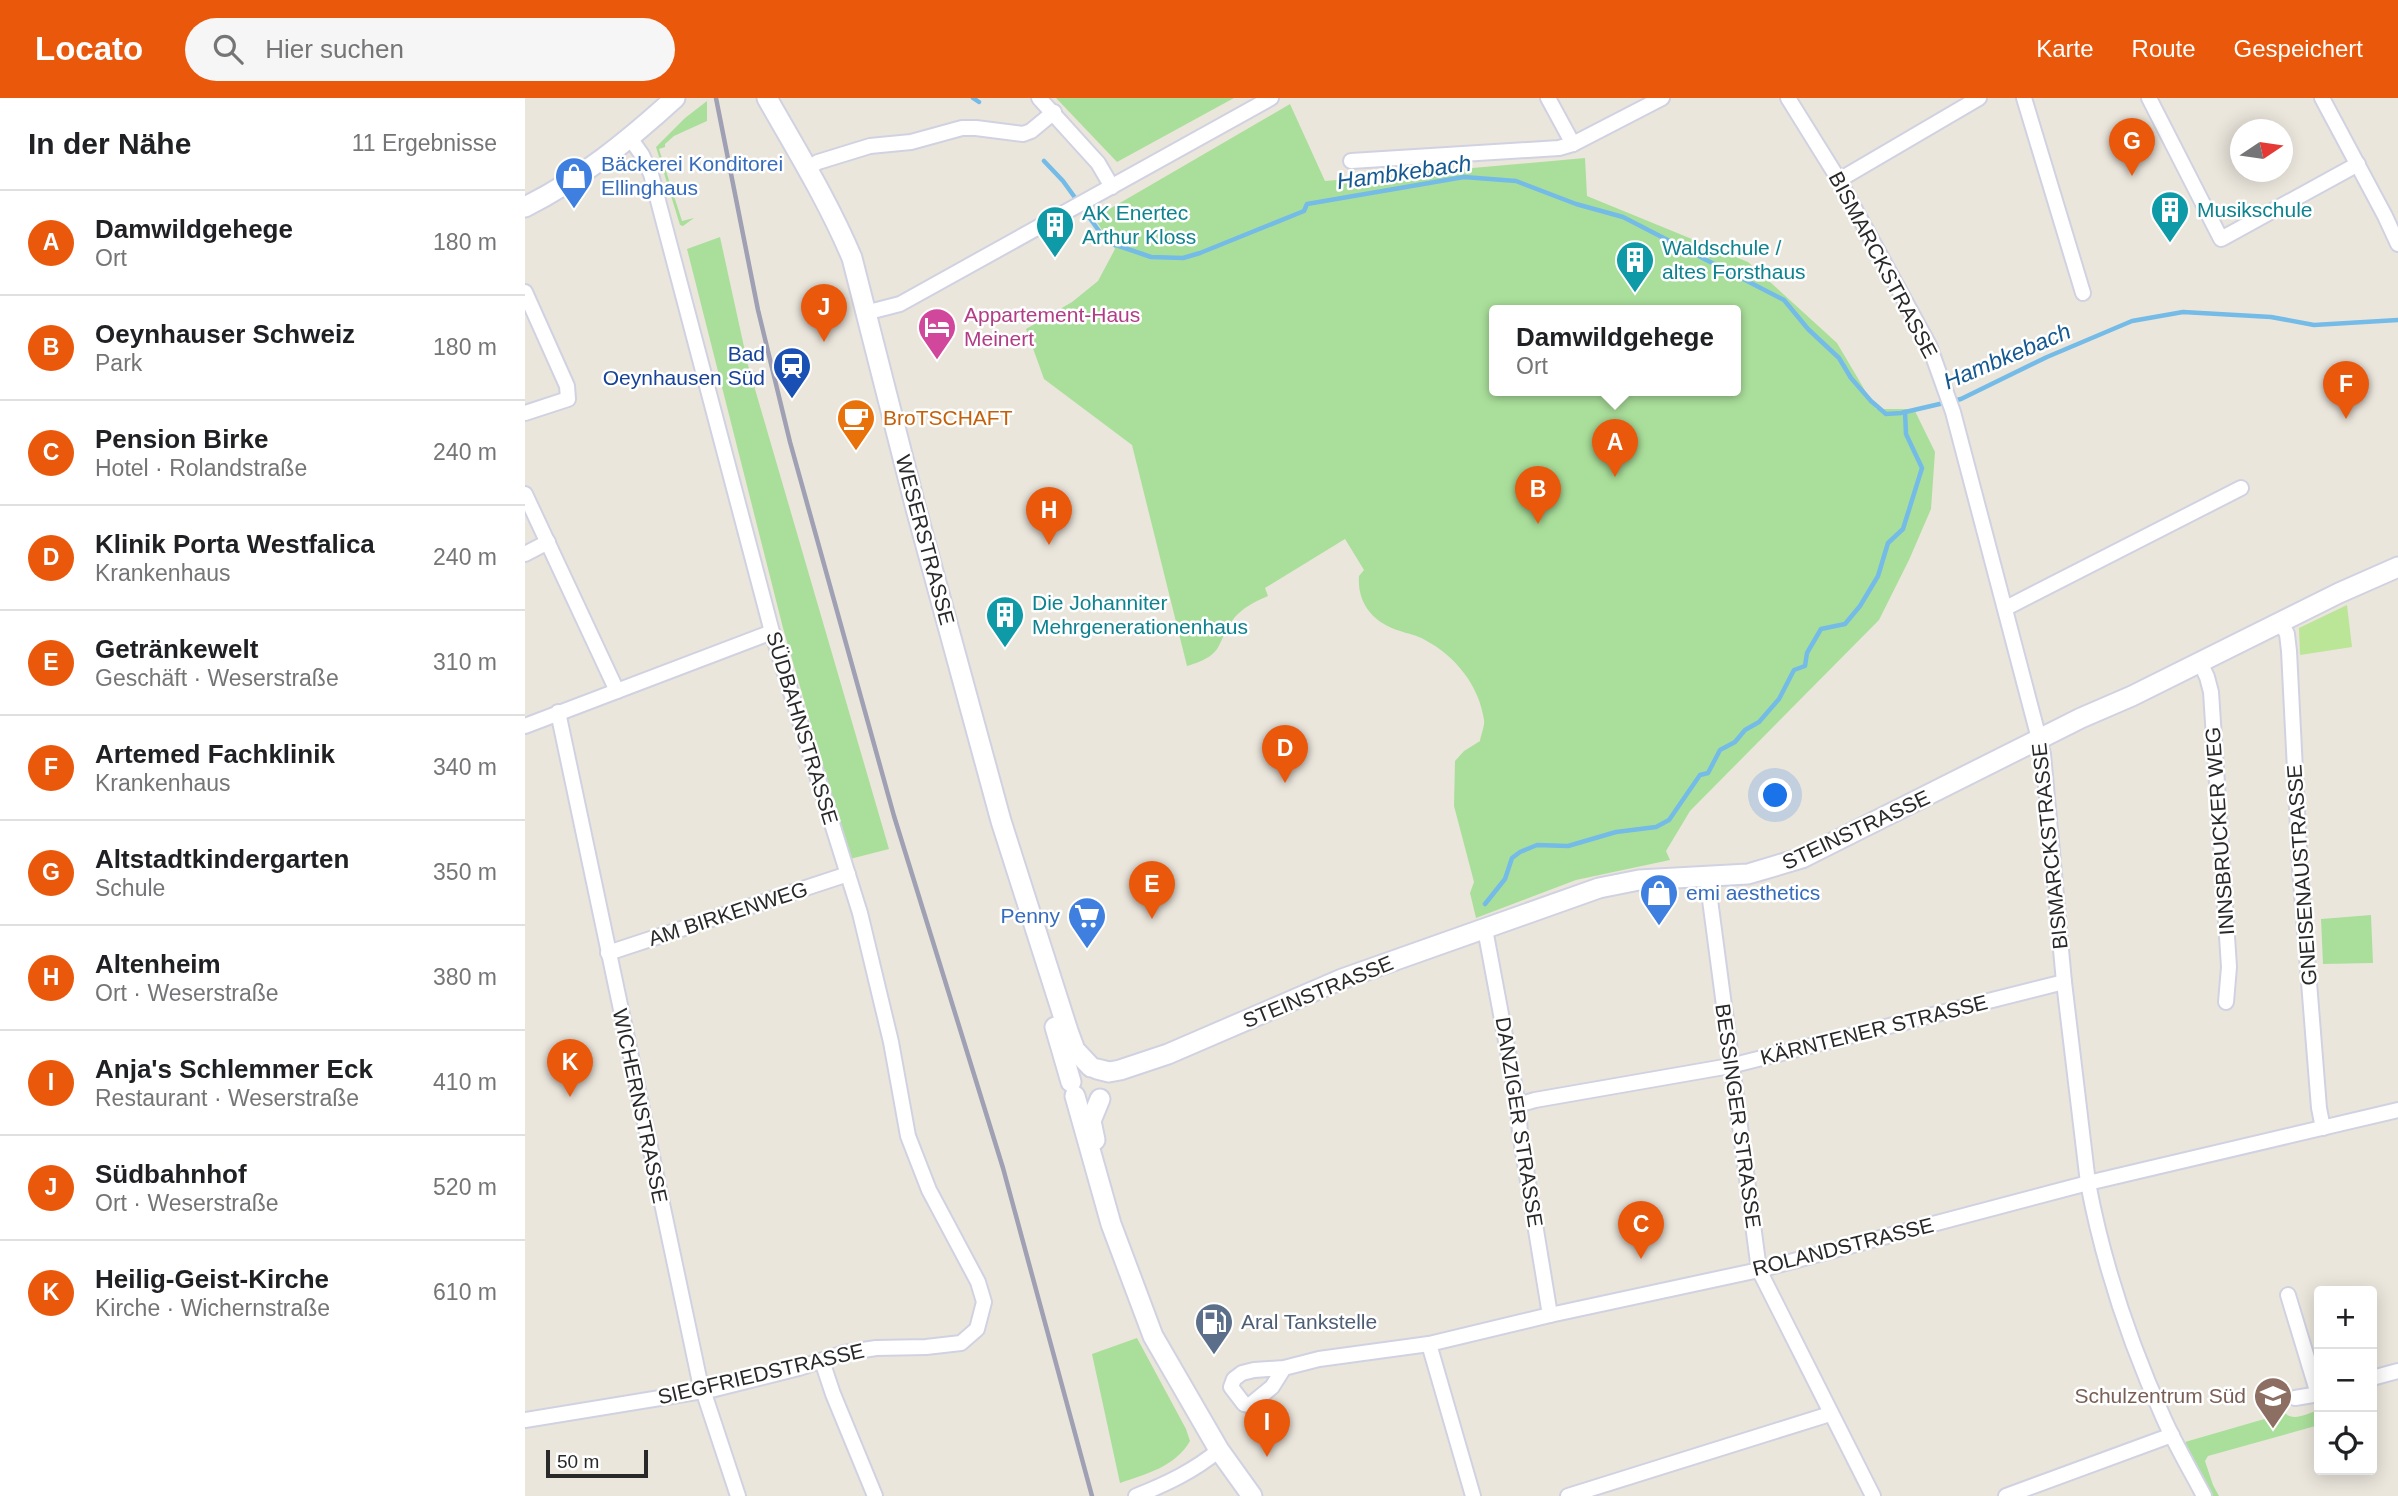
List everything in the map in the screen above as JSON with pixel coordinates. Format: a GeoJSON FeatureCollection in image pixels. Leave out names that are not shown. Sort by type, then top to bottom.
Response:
{"type":"FeatureCollection","features":[{"type":"Feature","properties":{"kind":"main road"},"geometry":{"type":"LineString","coordinates":[[525,207],[581,175],[630,138],[675,98]]}},
{"type":"Feature","properties":{"kind":"main road","name":"WESERSTRASSE"},"geometry":{"type":"LineString","coordinates":[[767,98],[838,224],[852,258],[943,607],[1029,914],[1056,1034],[1097,1178],[1123,1257],[1153,1336],[1219,1450],[1251,1496]]}},
{"type":"Feature","properties":{"kind":"main road","name":"STEINSTRASSE"},"geometry":{"type":"LineString","coordinates":[[1094,1068],[1109,1072],[1120,1070],[1168,1054],[1342,979],[1599,888],[1639,880],[1748,874],[1803,858],[2040,739],[2398,566]]}},
{"type":"Feature","properties":{"kind":"main road","name":"WESERSTRASSE"},"geometry":{"type":"LineString","coordinates":[[1029,914],[1075,1050],[1094,1068]]}},
{"type":"Feature","properties":{"kind":"main road","name":"STEINSTRASSE"},"geometry":{"type":"LineString","coordinates":[[1102,1096],[1114,1084],[1168,1054]]}},
{"type":"Feature","properties":{"kind":"main road"},"geometry":{"type":"LineString","coordinates":[[1094,1068],[1102,1072],[1106,1082],[1102,1096],[1089,1102],[1073,1089],[1076,1073],[1094,1068]]}},
{"type":"Feature","properties":{"kind":"main road","name":"WESERSTRASSE"},"geometry":{"type":"LineString","coordinates":[[1102,1096],[1091,1121],[1123,1257]]}},
{"type":"Feature","properties":{"kind":"street"},"geometry":{"type":"LineString","coordinates":[[1039,98],[1098,163],[1112,187]]}},
{"type":"Feature","properties":{"kind":"street"},"geometry":{"type":"LineString","coordinates":[[865,313],[900,304],[1271,98]]}},
{"type":"Feature","properties":{"kind":"street"},"geometry":{"type":"LineString","coordinates":[[1548,98],[1573,144]]}},
{"type":"Feature","properties":{"kind":"street"},"geometry":{"type":"LineString","coordinates":[[1351,161],[1559,148],[1573,144],[1662,98]]}},
{"type":"Feature","properties":{"kind":"street","name":"BISMARCKSTRASSE"},"geometry":{"type":"LineString","coordinates":[[1789,98],[1839,180],[1929,345],[1953,412],[2040,739],[2048,795],[2064,982],[2093,1209],[2139,1357],[2172,1435],[2204,1496]]}},
{"type":"Feature","properties":{"kind":"street"},"geometry":{"type":"LineString","coordinates":[[1839,180],[1979,98]]}},
{"type":"Feature","properties":{"kind":"street"},"geometry":{"type":"LineString","coordinates":[[2024,98],[2083,293]]}},
{"type":"Feature","properties":{"kind":"street"},"geometry":{"type":"LineString","coordinates":[[2148,98],[2221,240],[2358,164]]}},
{"type":"Feature","properties":{"kind":"street"},"geometry":{"type":"LineString","coordinates":[[2322,98],[2398,244]]}},
{"type":"Feature","properties":{"kind":"street"},"geometry":{"type":"LineString","coordinates":[[808,168],[870,146],[911,142],[962,128],[1023,134],[1054,113]]}},
{"type":"Feature","properties":{"kind":"street","name":"SÜDBAHNSTRASSE"},"geometry":{"type":"LineString","coordinates":[[630,138],[651,174],[772,632],[848,874],[891,1042],[908,1136],[929,1190],[978,1282],[983,1302],[982,1313]]}},
{"type":"Feature","properties":{"kind":"street"},"geometry":{"type":"LineString","coordinates":[[525,292],[567,386],[568,399],[525,413]]}},
{"type":"Feature","properties":{"kind":"street"},"geometry":{"type":"LineString","coordinates":[[2005,608],[2241,488]]}},
{"type":"Feature","properties":{"kind":"street"},"geometry":{"type":"LineString","coordinates":[[525,494],[617,691]]}},
{"type":"Feature","properties":{"kind":"street"},"geometry":{"type":"LineString","coordinates":[[525,554],[548,542]]}},
{"type":"Feature","properties":{"kind":"street","name":"GNEISENAUSTRASSE"},"geometry":{"type":"LineString","coordinates":[[2281,622],[2287,634],[2289,651],[2300,869],[2319,1108],[2323,1128]]}},
{"type":"Feature","properties":{"kind":"street"},"geometry":{"type":"LineString","coordinates":[[525,726],[772,632]]}},
{"type":"Feature","properties":{"kind":"street","name":"INNSBRUCKER WEG"},"geometry":{"type":"LineString","coordinates":[[2200,662],[2211,692],[2229,967],[2226,1002]]}},
{"type":"Feature","properties":{"kind":"street","name":"WICHERNSTRASSE"},"geometry":{"type":"LineString","coordinates":[[558,712],[671,1252],[703,1391],[738,1496]]}},
{"type":"Feature","properties":{"kind":"street","name":"AM BIRKENWEG"},"geometry":{"type":"LineString","coordinates":[[608,953],[848,874]]}},
{"type":"Feature","properties":{"kind":"street","name":"BESSINGER STRASSE"},"geometry":{"type":"LineString","coordinates":[[1707,877],[1759,1269],[1873,1496]]}},
{"type":"Feature","properties":{"kind":"street","name":"DANZIGER STRASSE"},"geometry":{"type":"LineString","coordinates":[[1485,929],[1518,1105],[1520,1133],[1550,1315]]}},
{"type":"Feature","properties":{"kind":"street","name":"KÄRNTENER STRASSE"},"geometry":{"type":"LineString","coordinates":[[1518,1105],[1730,1066],[2064,982]]}},
{"type":"Feature","properties":{"kind":"street","name":"ROLANDSTRASSE"},"geometry":{"type":"LineString","coordinates":[[1284,1368],[1319,1359],[1429,1344],[1759,1269],[2088,1183],[2398,1110]]}},
{"type":"Feature","properties":{"kind":"street"},"geometry":{"type":"LineString","coordinates":[[2288,1294],[2314,1378]]}},
{"type":"Feature","properties":{"kind":"street","name":"SIEGFRIEDSTRASSE"},"geometry":{"type":"LineString","coordinates":[[525,1420],[703,1391],[844,1353],[876,1348],[961,1343],[977,1329],[982,1313]]}},
{"type":"Feature","properties":{"kind":"street"},"geometry":{"type":"LineString","coordinates":[[1429,1344],[1473,1496]]}},
{"type":"Feature","properties":{"kind":"street"},"geometry":{"type":"LineString","coordinates":[[822,1361],[875,1496]]}},
{"type":"Feature","properties":{"kind":"street"},"geometry":{"type":"LineString","coordinates":[[2377,1376],[2398,1370]]}},
{"type":"Feature","properties":{"kind":"street"},"geometry":{"type":"LineString","coordinates":[[2295,1398],[2314,1395]]}},
{"type":"Feature","properties":{"kind":"street"},"geometry":{"type":"LineString","coordinates":[[1568,1496],[1830,1414]]}},
{"type":"Feature","properties":{"kind":"street"},"geometry":{"type":"LineString","coordinates":[[2006,1496],[2172,1435]]}},
{"type":"Feature","properties":{"kind":"street"},"geometry":{"type":"LineString","coordinates":[[1136,1496],[1203,1464],[1219,1450]]}},
{"type":"Feature","properties":{"kind":"green space"},"geometry":{"type":"Polygon","coordinates":[[[1056,98],[1234,98],[1117,162],[1056,98]]]}},
{"type":"Feature","properties":{"kind":"green space"},"geometry":{"type":"Polygon","coordinates":[[[707,101],[707,121],[674,136],[665,147],[659,149],[682,221],[694,218],[683,226],[680,225],[656,147],[685,118],[707,101]]]}},
{"type":"Feature","properties":{"kind":"green space"},"geometry":{"type":"Polygon","coordinates":[[[1290,104],[1325,181],[1585,158],[1587,196],[1748,262],[1837,343],[1876,409],[1914,409],[1935,452],[1931,509],[1879,620],[1690,811],[1666,851],[1670,860],[1576,880],[1476,918],[1470,893],[1474,882],[1454,806],[1455,761],[1464,751],[1480,741],[1484,722],[1477,695],[1464,673],[1446,654],[1422,638],[1382,623],[1369,611],[1359,586],[1359,576],[1364,570],[1345,539],[1265,588],[1268,596],[1242,610],[1235,617],[1215,652],[1200,662],[1187,666],[1132,445],[1044,379],[1026,329],[1072,302],[1098,281],[1115,249],[1094,218],[1290,104]]]}},
{"type":"Feature","properties":{"kind":"green space"},"geometry":{"type":"Polygon","coordinates":[[[720,237],[748,365],[889,849],[850,859],[783,628],[687,249],[720,237]]]}},
{"type":"Feature","properties":{"kind":"green space"},"geometry":{"type":"Polygon","coordinates":[[[2347,605],[2352,647],[2300,655],[2299,628],[2347,605]]]}},
{"type":"Feature","properties":{"kind":"green space"},"geometry":{"type":"Polygon","coordinates":[[[2371,915],[2373,963],[2323,964],[2321,919],[2371,915]]]}},
{"type":"Feature","properties":{"kind":"green space"},"geometry":{"type":"Polygon","coordinates":[[[1137,1338],[1190,1441],[1184,1450],[1168,1463],[1150,1473],[1120,1483],[1092,1354],[1137,1338]]]}},
{"type":"Feature","properties":{"kind":"green space"},"geometry":{"type":"Polygon","coordinates":[[[2314,1412],[2314,1426],[2208,1456],[2205,1461],[2219,1496],[2213,1496],[2185,1442],[2285,1413],[2293,1417],[2314,1412]]]}},
{"type":"Feature","properties":{"kind":"waterway","name":"Hambkebach"},"geometry":{"type":"LineString","coordinates":[[973,98],[979,102]]}},
{"type":"Feature","properties":{"kind":"waterway","name":"Hambkebach"},"geometry":{"type":"LineString","coordinates":[[1044,161],[1063,181],[1107,242],[1151,257],[1183,258],[1200,253],[1304,211],[1307,204],[1464,177],[1516,181],[1576,204],[1623,217],[1784,300],[1808,329],[1839,358],[1851,378],[1871,401],[1886,414],[1961,399],[2047,357],[2132,321],[2183,312],[2271,317],[2314,325],[2398,320]]}},
{"type":"Feature","properties":{"kind":"waterway"},"geometry":{"type":"LineString","coordinates":[[1485,904],[1505,879],[1512,858],[1520,852],[1537,845],[1568,846],[1616,832],[1656,827],[1669,820],[1700,775],[1708,773],[1720,750],[1735,742],[1745,730],[1759,722],[1779,699],[1794,670],[1805,666],[1807,653],[1821,629],[1845,624],[1860,606],[1878,576],[1888,543],[1903,529],[1922,468],[1906,434],[1905,412]]}},
{"type":"Feature","properties":{"kind":"railway"},"geometry":{"type":"LineString","coordinates":[[716,98],[758,310],[790,442],[894,816],[1003,1168],[1092,1496]]}},
{"type":"Feature","properties":{"kind":"place","name":"Altstadtkindergarten"},"geometry":{"type":"Point","coordinates":[2132,176]}},
{"type":"Feature","properties":{"kind":"place","name":"Bäckerei Konditorei Ellinghaus"},"geometry":{"type":"Point","coordinates":[574,210]}},
{"type":"Feature","properties":{"kind":"place","name":"Musikschule"},"geometry":{"type":"Point","coordinates":[2170,244]}},
{"type":"Feature","properties":{"kind":"place","name":"AK Enertec Arthur Kloss"},"geometry":{"type":"Point","coordinates":[1055,259]}},
{"type":"Feature","properties":{"kind":"place","name":"Waldschule / altes Forsthaus"},"geometry":{"type":"Point","coordinates":[1635,294]}},
{"type":"Feature","properties":{"kind":"place","name":"Südbahnhof"},"geometry":{"type":"Point","coordinates":[824,342]}},
{"type":"Feature","properties":{"kind":"place","name":"Appartement-Haus Meinert"},"geometry":{"type":"Point","coordinates":[937,361]}},
{"type":"Feature","properties":{"kind":"place","name":"Bad Oeynhausen Süd"},"geometry":{"type":"Point","coordinates":[792,400]}},
{"type":"Feature","properties":{"kind":"place","name":"Artemed Fachklinik"},"geometry":{"type":"Point","coordinates":[2346,419]}},
{"type":"Feature","properties":{"kind":"place","name":"BroTSCHAFT"},"geometry":{"type":"Point","coordinates":[856,452]}},
{"type":"Feature","properties":{"kind":"place","name":"Damwildgehege"},"geometry":{"type":"Point","coordinates":[1615,477]}},
{"type":"Feature","properties":{"kind":"place","name":"Oeynhauser Schweiz"},"geometry":{"type":"Point","coordinates":[1538,524]}},
{"type":"Feature","properties":{"kind":"place","name":"Altenheim"},"geometry":{"type":"Point","coordinates":[1049,545]}},
{"type":"Feature","properties":{"kind":"place","name":"Die Johanniter Mehrgenerationenhaus"},"geometry":{"type":"Point","coordinates":[1005,649]}},
{"type":"Feature","properties":{"kind":"place","name":"Klinik Porta Westfalica"},"geometry":{"type":"Point","coordinates":[1285,783]}},
{"type":"Feature","properties":{"kind":"place","name":"Getränkewelt"},"geometry":{"type":"Point","coordinates":[1152,919]}},
{"type":"Feature","properties":{"kind":"place","name":"emi aesthetics"},"geometry":{"type":"Point","coordinates":[1659,927]}},
{"type":"Feature","properties":{"kind":"place","name":"Penny"},"geometry":{"type":"Point","coordinates":[1087,950]}},
{"type":"Feature","properties":{"kind":"place","name":"Heilig-Geist-Kirche"},"geometry":{"type":"Point","coordinates":[570,1097]}},
{"type":"Feature","properties":{"kind":"place","name":"Pension Birke"},"geometry":{"type":"Point","coordinates":[1641,1259]}},
{"type":"Feature","properties":{"kind":"place","name":"Aral Tankstelle"},"geometry":{"type":"Point","coordinates":[1214,1356]}},
{"type":"Feature","properties":{"kind":"place","name":"Schulzentrum Süd"},"geometry":{"type":"Point","coordinates":[2273,1430]}},
{"type":"Feature","properties":{"kind":"place","name":"Anja's Schlemmer Eck"},"geometry":{"type":"Point","coordinates":[1267,1457]}}]}
